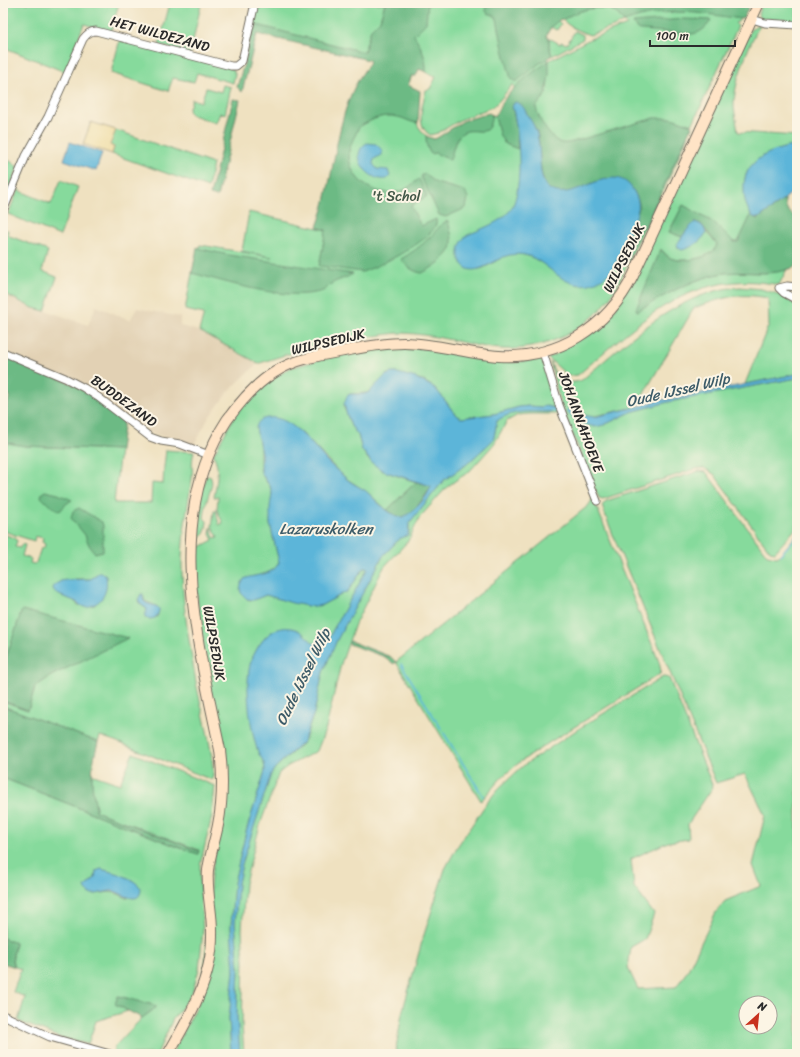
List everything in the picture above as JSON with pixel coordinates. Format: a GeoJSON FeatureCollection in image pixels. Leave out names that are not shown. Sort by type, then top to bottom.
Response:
{"type":"FeatureCollection","features":[{"type":"Feature","properties":{"kind":"main road","name":"WILPSEDIJK"},"geometry":{"type":"LineString","coordinates":[[168,1054],[199,996],[208,966],[212,944],[208,868],[221,802],[222,768],[220,750],[197,639],[192,591],[191,533],[200,485],[209,455],[221,430],[236,407],[261,382],[274,372],[295,362],[368,346],[402,342],[422,343],[498,356],[519,356],[543,352],[564,345],[587,331],[606,316],[622,295],[643,257],[759,3]]}},
{"type":"Feature","properties":{"kind":"street","name":"HET WILDEZAND"},"geometry":{"type":"LineString","coordinates":[[3,211],[26,156],[48,117],[83,39],[89,32],[96,31],[231,66],[236,66],[242,61],[255,3]]}},
{"type":"Feature","properties":{"kind":"street"},"geometry":{"type":"LineString","coordinates":[[752,19],[765,23],[797,25]]}},
{"type":"Feature","properties":{"kind":"street"},"geometry":{"type":"LineString","coordinates":[[797,287],[787,286],[779,288],[784,293],[797,300]]}},
{"type":"Feature","properties":{"kind":"street","name":"BUDDEZAND"},"geometry":{"type":"LineString","coordinates":[[3,352],[65,378],[98,396],[150,437],[180,444],[209,455]]}},
{"type":"Feature","properties":{"kind":"street","name":"JOHANNAHOEVE"},"geometry":{"type":"LineString","coordinates":[[543,352],[559,405],[597,501]]}},
{"type":"Feature","properties":{"kind":"street"},"geometry":{"type":"LineString","coordinates":[[3,1015],[50,1037],[110,1054]]}},
{"type":"Feature","properties":{"kind":"shaded area"},"geometry":{"type":"Polygon","coordinates":[[[3,293],[33,308],[88,325],[96,306],[130,320],[137,308],[180,317],[180,326],[199,331],[256,362],[257,364],[229,391],[209,417],[194,445],[144,431],[3,350],[3,293]]]}},
{"type":"Feature","properties":{"kind":"green space"},"geometry":{"type":"Polygon","coordinates":[[[3,3],[119,3],[111,32],[84,24],[65,72],[3,47],[3,3]]]}},
{"type":"Feature","properties":{"kind":"green space"},"geometry":{"type":"Polygon","coordinates":[[[170,3],[194,3],[201,5],[190,54],[159,45],[170,3]]]}},
{"type":"Feature","properties":{"kind":"green space"},"geometry":{"type":"Polygon","coordinates":[[[257,3],[385,3],[380,20],[371,29],[364,53],[253,24],[257,3]]]}},
{"type":"Feature","properties":{"kind":"green space","name":"'t Schol"},"geometry":{"type":"Polygon","coordinates":[[[385,3],[428,3],[426,23],[414,35],[426,62],[426,72],[419,69],[415,77],[412,75],[408,85],[420,91],[418,123],[402,118],[385,116],[359,127],[349,153],[350,163],[353,172],[365,185],[382,192],[391,193],[404,190],[419,179],[427,196],[411,206],[421,226],[436,219],[435,226],[429,234],[407,250],[394,258],[362,272],[319,266],[326,230],[317,227],[325,201],[341,124],[352,92],[370,63],[369,60],[257,34],[242,92],[237,87],[253,24],[364,52],[371,29],[380,20],[385,3]]]}},
{"type":"Feature","properties":{"kind":"green space","name":"'t Schol"},"geometry":{"type":"Polygon","coordinates":[[[388,3],[737,3],[747,5],[738,22],[735,23],[738,26],[692,125],[685,122],[692,127],[646,229],[635,208],[460,261],[468,269],[478,269],[483,268],[508,255],[526,255],[542,263],[563,278],[580,285],[613,268],[617,260],[632,254],[617,287],[605,304],[582,326],[568,334],[553,341],[538,345],[506,349],[491,348],[424,335],[395,333],[330,343],[301,350],[257,364],[256,362],[199,331],[204,314],[185,310],[192,273],[194,274],[200,245],[272,257],[242,251],[249,212],[326,230],[323,245],[388,3]],[[573,13],[557,20],[550,26],[545,36],[549,52],[548,61],[590,39],[627,25],[624,22],[590,35],[579,31],[563,20],[573,13]],[[548,63],[543,99],[547,89],[548,63]],[[416,67],[408,85],[418,126],[429,138],[435,139],[487,114],[497,116],[515,91],[513,84],[492,107],[460,120],[438,133],[430,135],[425,131],[421,120],[421,114],[426,90],[430,89],[436,77],[416,67]]]}},
{"type":"Feature","properties":{"kind":"green space"},"geometry":{"type":"Polygon","coordinates":[[[486,3],[750,4],[744,17],[741,19],[698,13],[676,12],[639,17],[624,22],[616,13],[607,9],[594,8],[580,11],[563,20],[561,19],[552,26],[546,36],[549,38],[549,46],[552,56],[540,63],[516,82],[511,79],[497,19],[495,16],[487,13],[486,3]]]}},
{"type":"Feature","properties":{"kind":"green space"},"geometry":{"type":"Polygon","coordinates":[[[762,3],[797,3],[797,24],[762,20],[758,14],[762,3]]]}},
{"type":"Feature","properties":{"kind":"green space"},"geometry":{"type":"Polygon","coordinates":[[[684,19],[711,20],[703,29],[692,34],[641,30],[637,29],[633,23],[684,19]]]}},
{"type":"Feature","properties":{"kind":"green space"},"geometry":{"type":"Polygon","coordinates":[[[557,20],[561,24],[557,30],[550,27],[557,20]]]}},
{"type":"Feature","properties":{"kind":"green space"},"geometry":{"type":"Polygon","coordinates":[[[757,25],[760,25],[742,65],[734,98],[738,132],[797,136],[797,145],[769,153],[753,164],[748,171],[745,180],[745,190],[750,208],[750,215],[748,224],[738,242],[734,242],[716,224],[683,205],[669,232],[682,237],[680,239],[706,233],[705,231],[717,244],[715,248],[709,254],[704,256],[682,260],[671,258],[661,249],[685,285],[721,273],[767,273],[787,269],[779,285],[748,282],[719,284],[693,292],[668,304],[645,319],[622,336],[578,375],[567,375],[548,358],[555,355],[615,309],[751,29],[757,25]]]}},
{"type":"Feature","properties":{"kind":"green space"},"geometry":{"type":"Polygon","coordinates":[[[575,31],[583,35],[583,39],[552,56],[549,46],[549,38],[560,44],[561,42],[567,44],[575,31]]]}},
{"type":"Feature","properties":{"kind":"green space"},"geometry":{"type":"Polygon","coordinates":[[[120,39],[233,69],[235,74],[233,83],[197,73],[194,82],[173,78],[168,91],[111,73],[120,39]]]}},
{"type":"Feature","properties":{"kind":"green space"},"geometry":{"type":"Polygon","coordinates":[[[549,61],[546,94],[536,107],[544,126],[551,136],[559,142],[572,142],[654,118],[672,118],[692,125],[632,254],[617,260],[639,208],[639,203],[634,191],[606,178],[579,189],[563,193],[554,192],[547,187],[541,170],[537,132],[516,102],[512,106],[516,124],[518,149],[505,144],[500,136],[495,117],[504,100],[517,85],[549,61]]]}},
{"type":"Feature","properties":{"kind":"green space"},"geometry":{"type":"Polygon","coordinates":[[[223,85],[231,87],[225,114],[220,113],[216,123],[192,115],[188,111],[192,99],[201,102],[206,88],[221,92],[223,85]]]}},
{"type":"Feature","properties":{"kind":"green space"},"geometry":{"type":"Polygon","coordinates":[[[233,99],[240,100],[217,197],[210,195],[233,99]]]}},
{"type":"Feature","properties":{"kind":"green space"},"geometry":{"type":"Polygon","coordinates":[[[489,113],[492,115],[487,129],[484,131],[466,131],[462,133],[456,141],[450,160],[435,153],[431,154],[427,146],[426,136],[434,139],[437,138],[463,121],[489,113]]]}},
{"type":"Feature","properties":{"kind":"green space"},"geometry":{"type":"Polygon","coordinates":[[[116,130],[213,164],[208,188],[112,154],[114,147],[109,145],[116,130]]]}},
{"type":"Feature","properties":{"kind":"green space"},"geometry":{"type":"Polygon","coordinates":[[[3,156],[18,167],[3,205],[3,156]]]}},
{"type":"Feature","properties":{"kind":"green space"},"geometry":{"type":"Polygon","coordinates":[[[424,173],[436,183],[465,191],[468,198],[466,208],[446,217],[439,215],[421,177],[424,173]]]}},
{"type":"Feature","properties":{"kind":"green space"},"geometry":{"type":"Polygon","coordinates":[[[61,180],[78,187],[60,236],[8,214],[18,190],[51,204],[61,180]]]}},
{"type":"Feature","properties":{"kind":"green space"},"geometry":{"type":"Polygon","coordinates":[[[785,199],[788,210],[797,218],[797,264],[795,267],[777,272],[726,273],[697,280],[637,311],[636,309],[661,249],[671,258],[677,260],[687,260],[699,258],[708,254],[713,251],[717,244],[701,224],[695,222],[682,237],[669,232],[683,205],[716,224],[734,242],[738,242],[751,215],[757,219],[785,199]]]}},
{"type":"Feature","properties":{"kind":"green space"},"geometry":{"type":"Polygon","coordinates":[[[448,221],[452,242],[449,253],[434,266],[422,273],[407,266],[401,259],[419,247],[440,226],[448,221]]]}},
{"type":"Feature","properties":{"kind":"green space"},"geometry":{"type":"Polygon","coordinates":[[[3,230],[8,230],[7,235],[48,251],[42,271],[57,277],[45,311],[33,308],[3,293],[3,230]]]}},
{"type":"Feature","properties":{"kind":"green space"},"geometry":{"type":"Polygon","coordinates":[[[197,248],[229,255],[353,274],[331,284],[321,292],[290,294],[273,292],[192,273],[197,248]]]}},
{"type":"Feature","properties":{"kind":"green space"},"geometry":{"type":"Polygon","coordinates":[[[740,287],[761,289],[775,293],[797,305],[797,374],[745,384],[769,324],[768,298],[757,296],[730,297],[694,308],[636,407],[590,417],[573,411],[567,413],[584,424],[604,425],[631,412],[668,402],[797,378],[797,527],[775,552],[770,551],[714,474],[704,468],[695,469],[603,499],[599,498],[561,406],[550,362],[557,377],[563,381],[576,382],[582,380],[629,340],[663,315],[699,296],[722,289],[740,287]]]}},
{"type":"Feature","properties":{"kind":"green space"},"geometry":{"type":"Polygon","coordinates":[[[415,347],[512,362],[542,360],[558,407],[519,407],[494,414],[461,418],[454,413],[435,388],[422,380],[396,373],[387,374],[371,391],[366,393],[350,394],[347,396],[344,408],[351,426],[358,435],[362,450],[368,459],[383,471],[416,482],[387,510],[367,492],[339,472],[301,432],[285,422],[273,418],[260,446],[260,469],[272,490],[270,524],[279,562],[271,571],[250,577],[241,593],[250,600],[266,595],[307,606],[322,605],[348,591],[364,568],[368,568],[327,642],[322,648],[301,632],[273,631],[264,639],[254,656],[249,675],[251,717],[253,733],[265,771],[246,832],[234,883],[231,926],[234,971],[229,1018],[231,1054],[172,1054],[203,994],[211,875],[226,797],[201,641],[193,547],[197,543],[200,547],[213,540],[210,534],[211,527],[214,538],[218,537],[212,526],[214,511],[216,511],[219,525],[223,523],[217,510],[218,497],[214,497],[217,481],[217,464],[213,455],[235,415],[264,384],[290,368],[323,359],[380,348],[415,347]]]}},
{"type":"Feature","properties":{"kind":"green space"},"geometry":{"type":"Polygon","coordinates":[[[3,354],[77,386],[124,419],[120,450],[25,446],[3,442],[3,418],[10,395],[3,393],[3,354]]]}},
{"type":"Feature","properties":{"kind":"green space"},"geometry":{"type":"Polygon","coordinates":[[[521,411],[558,411],[557,414],[518,415],[507,421],[494,444],[468,473],[447,487],[420,517],[408,541],[384,567],[355,624],[341,664],[326,728],[317,751],[288,766],[279,773],[260,825],[245,883],[242,930],[244,961],[242,1024],[244,1054],[240,1054],[237,1016],[239,969],[235,924],[238,883],[242,864],[271,774],[275,768],[304,742],[314,713],[323,672],[337,640],[383,556],[399,539],[409,534],[410,522],[444,480],[467,464],[492,441],[497,421],[505,415],[521,411]]]}},
{"type":"Feature","properties":{"kind":"green space"},"geometry":{"type":"Polygon","coordinates":[[[3,442],[25,446],[120,450],[114,503],[151,503],[152,483],[163,484],[166,450],[194,452],[192,462],[192,479],[183,537],[183,587],[187,628],[196,682],[210,748],[213,773],[212,780],[115,741],[100,736],[98,742],[3,706],[3,701],[28,710],[35,687],[51,676],[22,610],[3,667],[3,534],[15,538],[17,541],[15,547],[20,548],[22,544],[25,545],[22,556],[31,559],[30,563],[34,564],[36,563],[41,548],[44,548],[45,544],[42,542],[43,538],[35,536],[34,541],[3,531],[3,442]],[[96,574],[91,579],[61,581],[59,595],[73,600],[78,605],[95,605],[96,574]],[[144,596],[138,600],[140,604],[148,611],[145,615],[157,617],[157,607],[144,600],[144,596]]]}},
{"type":"Feature","properties":{"kind":"green space"},"geometry":{"type":"Polygon","coordinates":[[[699,471],[706,472],[767,555],[777,557],[780,555],[797,534],[797,1054],[395,1054],[402,1013],[423,938],[445,869],[457,847],[486,804],[498,789],[523,766],[575,731],[663,677],[669,678],[713,787],[688,824],[689,839],[668,842],[631,859],[634,887],[654,914],[645,939],[631,947],[628,968],[638,989],[676,987],[688,970],[716,912],[725,901],[761,886],[753,865],[765,815],[745,774],[716,783],[602,506],[606,501],[699,471]]]}},
{"type":"Feature","properties":{"kind":"green space"},"geometry":{"type":"Polygon","coordinates":[[[206,476],[210,476],[212,482],[204,518],[207,521],[204,534],[197,538],[195,535],[198,505],[206,476]]]}},
{"type":"Feature","properties":{"kind":"green space"},"geometry":{"type":"Polygon","coordinates":[[[416,482],[429,485],[431,487],[410,513],[402,517],[396,516],[387,510],[416,482]]]}},
{"type":"Feature","properties":{"kind":"green space"},"geometry":{"type":"Polygon","coordinates":[[[45,491],[58,494],[72,500],[60,511],[49,505],[41,497],[42,493],[45,491]]]}},
{"type":"Feature","properties":{"kind":"green space"},"geometry":{"type":"Polygon","coordinates":[[[593,498],[659,662],[661,671],[660,674],[520,762],[502,777],[481,801],[396,662],[589,505],[593,498]]]}},
{"type":"Feature","properties":{"kind":"green space"},"geometry":{"type":"Polygon","coordinates":[[[79,508],[102,522],[103,551],[95,553],[89,545],[85,535],[71,518],[73,511],[79,508]]]}},
{"type":"Feature","properties":{"kind":"green space"},"geometry":{"type":"Polygon","coordinates":[[[22,610],[128,638],[51,676],[35,687],[28,710],[3,701],[3,667],[22,610]]]}},
{"type":"Feature","properties":{"kind":"green space"},"geometry":{"type":"Polygon","coordinates":[[[350,641],[391,657],[396,662],[394,664],[385,657],[349,644],[350,641]]]}},
{"type":"Feature","properties":{"kind":"green space"},"geometry":{"type":"Polygon","coordinates":[[[3,706],[98,742],[92,775],[96,808],[95,811],[199,851],[198,854],[3,778],[3,706]]]}},
{"type":"Feature","properties":{"kind":"green space"},"geometry":{"type":"Polygon","coordinates":[[[133,753],[215,786],[212,816],[200,866],[203,931],[199,969],[193,990],[189,998],[173,1019],[157,1054],[124,1054],[113,1051],[115,1046],[142,1018],[157,1006],[119,996],[115,1004],[128,1011],[96,1021],[88,1044],[61,1038],[18,1021],[25,997],[13,992],[21,969],[12,964],[15,943],[3,938],[3,778],[198,854],[199,850],[95,811],[96,808],[91,774],[120,784],[133,753]],[[101,869],[95,878],[87,885],[93,894],[107,892],[127,898],[138,885],[130,879],[101,869]]]}},
{"type":"Feature","properties":{"kind":"green space"},"geometry":{"type":"Polygon","coordinates":[[[3,938],[15,943],[12,961],[15,967],[3,963],[3,938]]]}},
{"type":"Feature","properties":{"kind":"green space"},"geometry":{"type":"Polygon","coordinates":[[[118,996],[157,1006],[142,1018],[115,1004],[118,996]]]}},
{"type":"Feature","properties":{"kind":"sand"},"geometry":{"type":"Polygon","coordinates":[[[91,122],[116,130],[110,145],[114,147],[112,154],[83,144],[91,122]]]}},
{"type":"Feature","properties":{"kind":"water"},"geometry":{"type":"Polygon","coordinates":[[[516,102],[524,108],[536,130],[539,144],[541,172],[548,188],[559,192],[570,191],[607,179],[619,179],[629,184],[637,198],[638,207],[636,218],[616,263],[608,274],[596,282],[583,285],[572,283],[533,258],[522,254],[510,255],[484,267],[470,270],[464,267],[460,260],[460,248],[465,237],[496,222],[508,213],[515,200],[518,188],[519,159],[517,129],[512,106],[516,102]]]}},
{"type":"Feature","properties":{"kind":"water"},"geometry":{"type":"Polygon","coordinates":[[[70,142],[102,153],[96,171],[64,160],[70,142]]]}},
{"type":"Feature","properties":{"kind":"water"},"geometry":{"type":"Polygon","coordinates":[[[367,143],[376,144],[382,150],[382,155],[374,159],[373,164],[377,169],[388,170],[390,176],[387,179],[373,177],[363,167],[359,154],[361,148],[367,143]]]}},
{"type":"Feature","properties":{"kind":"water"},"geometry":{"type":"Polygon","coordinates":[[[797,145],[797,188],[759,218],[753,217],[745,201],[744,194],[745,180],[748,171],[753,164],[768,153],[797,145]]]}},
{"type":"Feature","properties":{"kind":"water"},"geometry":{"type":"Polygon","coordinates":[[[695,222],[703,227],[706,233],[696,244],[689,248],[682,250],[678,248],[677,244],[695,222]]]}},
{"type":"Feature","properties":{"kind":"water","name":"Lazaruskolken"},"geometry":{"type":"Polygon","coordinates":[[[390,373],[398,373],[416,378],[435,388],[454,413],[461,418],[494,414],[519,407],[529,406],[546,406],[555,408],[558,411],[519,412],[497,421],[492,441],[467,464],[444,480],[410,522],[408,535],[399,539],[383,556],[337,640],[323,672],[314,713],[303,742],[275,768],[271,774],[242,864],[238,883],[235,924],[239,969],[237,1016],[240,1054],[231,1054],[229,1018],[234,971],[231,926],[234,883],[246,832],[265,771],[263,761],[254,740],[250,717],[248,681],[251,661],[261,642],[266,636],[273,631],[282,628],[291,628],[299,631],[322,648],[327,642],[368,568],[364,568],[348,591],[322,605],[313,607],[292,603],[266,595],[254,600],[247,599],[241,593],[240,589],[244,579],[269,572],[277,567],[279,562],[270,524],[272,493],[270,486],[261,473],[261,453],[256,428],[259,421],[263,419],[272,418],[291,424],[348,480],[366,491],[388,511],[403,517],[420,504],[427,495],[431,486],[383,471],[372,463],[362,450],[358,435],[351,426],[344,404],[347,396],[350,394],[364,394],[369,392],[390,373]]]}},
{"type":"Feature","properties":{"kind":"water"},"geometry":{"type":"Polygon","coordinates":[[[797,374],[797,378],[668,402],[631,412],[604,425],[595,427],[584,424],[566,411],[568,409],[582,415],[594,417],[659,400],[797,374]]]}},
{"type":"Feature","properties":{"kind":"water"},"geometry":{"type":"Polygon","coordinates":[[[98,573],[102,573],[106,576],[105,593],[97,603],[89,607],[83,606],[61,596],[53,589],[54,585],[61,581],[91,579],[98,573]]]}},
{"type":"Feature","properties":{"kind":"water"},"geometry":{"type":"Polygon","coordinates":[[[141,594],[143,594],[144,601],[146,603],[158,608],[159,610],[155,618],[150,619],[145,617],[147,609],[140,604],[138,600],[141,594]]]}},
{"type":"Feature","properties":{"kind":"water"},"geometry":{"type":"Polygon","coordinates":[[[101,869],[122,876],[137,884],[141,888],[138,897],[134,898],[113,891],[90,894],[85,887],[95,878],[96,871],[101,869]]]}},
{"type":"Feature","properties":{"kind":"waterway"},"geometry":{"type":"LineString","coordinates":[[780,555],[797,536]]}},
{"type":"Feature","properties":{"kind":"waterway"},"geometry":{"type":"LineString","coordinates":[[401,664],[483,796]]}},
{"type":"Feature","properties":{"kind":"water label","name":"Oude IJssel Wilp"},"geometry":{"type":"Point","coordinates":[678,390]}},
{"type":"Feature","properties":{"kind":"water label","name":"Oude IJssel Wilp"},"geometry":{"type":"Point","coordinates":[303,677]}}]}
